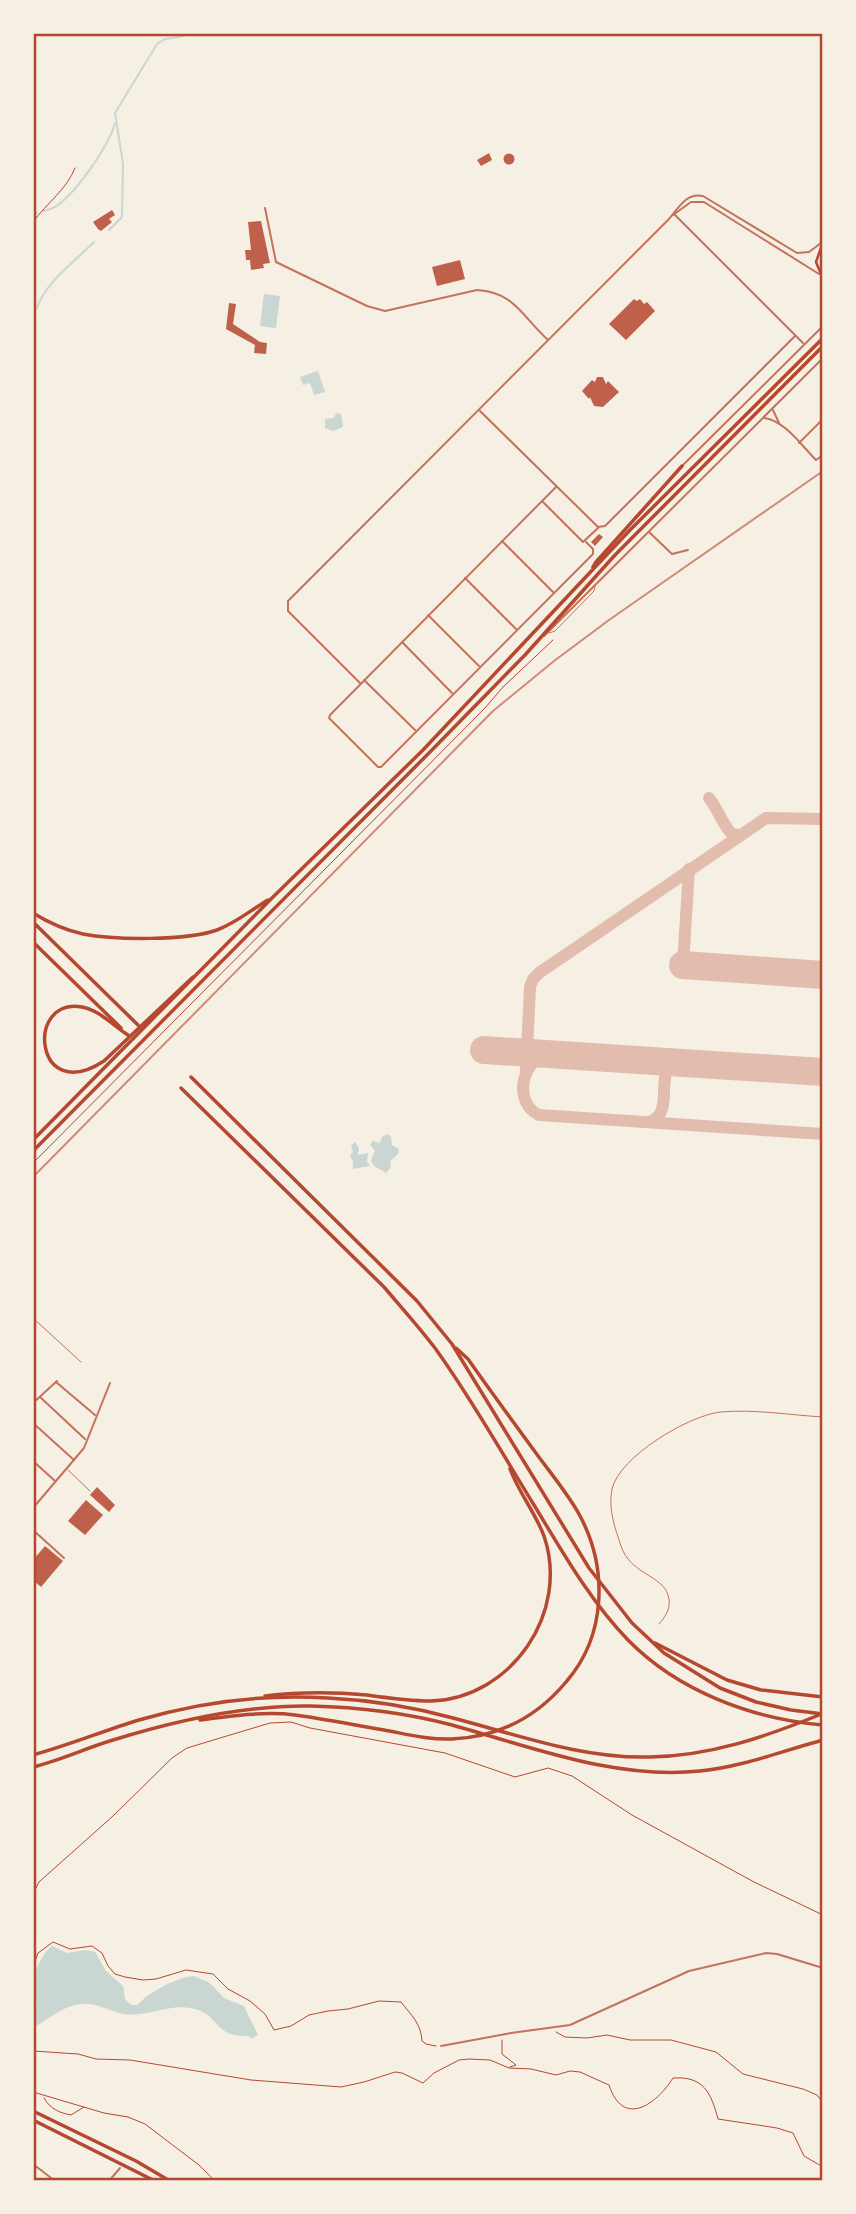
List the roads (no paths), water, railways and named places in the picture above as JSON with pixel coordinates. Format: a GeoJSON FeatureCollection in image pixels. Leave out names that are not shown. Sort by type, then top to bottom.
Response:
{"type":"FeatureCollection","features":[{"type":"Feature","properties":{"kind":"highway"},"geometry":{"type":"LineString","coordinates":[[33,1140],[432,740],[593,569],[823,338]]}},
{"type":"Feature","properties":{"kind":"highway"},"geometry":{"type":"LineString","coordinates":[[33,1151],[540,638],[615,555],[823,346]]}},
{"type":"Feature","properties":{"kind":"highway"},"geometry":{"type":"LineString","coordinates":[[593,569],[596,562],[682,466]]}},
{"type":"Feature","properties":{"kind":"highway"},"geometry":{"type":"LineString","coordinates":[[33,913],[62,928],[83,934],[180,938],[215,931],[233,923],[273,897]]}},
{"type":"Feature","properties":{"kind":"highway"},"geometry":{"type":"LineString","coordinates":[[33,922],[138,1025]]}},
{"type":"Feature","properties":{"kind":"highway"},"geometry":{"type":"LineString","coordinates":[[33,942],[128,1035],[86,1007],[72,1006],[58,1012],[49,1021],[44,1032],[44,1046],[49,1058],[60,1069],[74,1073],[87,1071],[104,1061],[190,978],[195,977]]}},
{"type":"Feature","properties":{"kind":"highway"},"geometry":{"type":"LineString","coordinates":[[33,1013],[33,1100]]}},
{"type":"Feature","properties":{"kind":"highway"},"geometry":{"type":"LineString","coordinates":[[191,1077],[417,1301],[452,1344],[589,1567],[609,1596],[650,1640],[688,1669],[720,1688],[756,1702],[823,1714]]}},
{"type":"Feature","properties":{"kind":"highway"},"geometry":{"type":"LineString","coordinates":[[181,1088],[399,1304],[434,1348],[577,1574],[628,1640],[681,1680],[727,1703],[792,1723],[823,1725]]}},
{"type":"Feature","properties":{"kind":"highway"},"geometry":{"type":"LineString","coordinates":[[174,1723],[237,1716],[291,1714],[431,1738],[480,1736],[510,1726],[536,1712],[555,1696],[570,1678],[584,1657],[595,1629],[599,1605],[599,1576],[589,1536],[578,1513],[558,1484],[468,1359],[452,1344]]}},
{"type":"Feature","properties":{"kind":"highway"},"geometry":{"type":"LineString","coordinates":[[33,1755],[142,1719],[196,1707],[252,1698],[327,1692],[433,1701],[475,1690],[506,1671],[531,1642],[540,1625],[550,1588],[550,1568],[544,1536],[516,1484],[507,1461]]}},
{"type":"Feature","properties":{"kind":"highway"},"geometry":{"type":"LineString","coordinates":[[650,1640],[727,1680],[761,1690],[823,1697]]}},
{"type":"Feature","properties":{"kind":"highway"},"geometry":{"type":"LineString","coordinates":[[252,1698],[327,1698],[410,1708],[551,1744],[628,1757],[652,1758],[699,1753],[768,1735],[823,1714]]}},
{"type":"Feature","properties":{"kind":"highway"},"geometry":{"type":"LineString","coordinates":[[33,1767],[174,1723],[235,1710],[310,1706],[364,1709],[451,1725],[524,1748],[602,1765],[675,1772],[737,1765],[823,1740]]}},
{"type":"Feature","properties":{"kind":"highway"},"geometry":{"type":"LineString","coordinates":[[33,2111],[136,2161],[170,2181]]}},
{"type":"Feature","properties":{"kind":"highway"},"geometry":{"type":"LineString","coordinates":[[33,2120],[155,2181]]}},
{"type":"Feature","properties":{"kind":"main road"},"geometry":{"type":"LineString","coordinates":[[822,242],[816,262],[823,279]]}},
{"type":"Feature","properties":{"kind":"street"},"geometry":{"type":"LineString","coordinates":[[674,215],[673,212],[688,197],[699,195],[797,253],[809,253],[822,242]]}},
{"type":"Feature","properties":{"kind":"street"},"geometry":{"type":"LineString","coordinates":[[360,683],[288,611],[288,601],[674,215],[691,202],[704,202],[819,274]]}},
{"type":"Feature","properties":{"kind":"street"},"geometry":{"type":"LineString","coordinates":[[265,208],[276,262],[368,306],[385,311],[477,290],[492,290],[508,299],[548,340]]}},
{"type":"Feature","properties":{"kind":"street"},"geometry":{"type":"LineString","coordinates":[[674,215],[804,345]]}},
{"type":"Feature","properties":{"kind":"street"},"geometry":{"type":"LineString","coordinates":[[682,466],[823,326]]}},
{"type":"Feature","properties":{"kind":"street"},"geometry":{"type":"LineString","coordinates":[[586,542],[598,527],[605,526],[795,336]]}},
{"type":"Feature","properties":{"kind":"street"},"geometry":{"type":"LineString","coordinates":[[540,638],[549,633],[823,358]]}},
{"type":"Feature","properties":{"kind":"street"},"geometry":{"type":"LineString","coordinates":[[774,407],[773,413],[780,424],[816,460],[823,455]]}},
{"type":"Feature","properties":{"kind":"street"},"geometry":{"type":"LineString","coordinates":[[479,410],[598,527]]}},
{"type":"Feature","properties":{"kind":"street"},"geometry":{"type":"LineString","coordinates":[[763,418],[780,424]]}},
{"type":"Feature","properties":{"kind":"street"},"geometry":{"type":"LineString","coordinates":[[799,443],[823,419]]}},
{"type":"Feature","properties":{"kind":"street"},"geometry":{"type":"LineString","coordinates":[[542,501],[586,542],[593,554],[378,767],[329,717],[363,679],[556,487]]}},
{"type":"Feature","properties":{"kind":"street"},"geometry":{"type":"LineString","coordinates":[[649,531],[672,555],[688,550]]}},
{"type":"Feature","properties":{"kind":"street"},"geometry":{"type":"LineString","coordinates":[[502,541],[554,592]]}},
{"type":"Feature","properties":{"kind":"street"},"geometry":{"type":"LineString","coordinates":[[465,578],[517,630]]}},
{"type":"Feature","properties":{"kind":"street"},"geometry":{"type":"LineString","coordinates":[[428,614],[480,667]]}},
{"type":"Feature","properties":{"kind":"street"},"geometry":{"type":"LineString","coordinates":[[401,641],[454,694]]}},
{"type":"Feature","properties":{"kind":"street"},"geometry":{"type":"LineString","coordinates":[[363,679],[417,731]]}},
{"type":"Feature","properties":{"kind":"street"},"geometry":{"type":"LineString","coordinates":[[33,1404],[57,1381],[96,1416]]}},
{"type":"Feature","properties":{"kind":"street"},"geometry":{"type":"LineString","coordinates":[[33,1508],[74,1460],[87,1440],[110,1383]]}},
{"type":"Feature","properties":{"kind":"street"},"geometry":{"type":"LineString","coordinates":[[40,1396],[87,1440]]}},
{"type":"Feature","properties":{"kind":"street"},"geometry":{"type":"LineString","coordinates":[[33,1423],[74,1460]]}},
{"type":"Feature","properties":{"kind":"street"},"geometry":{"type":"LineString","coordinates":[[33,1461],[55,1481]]}},
{"type":"Feature","properties":{"kind":"street"},"geometry":{"type":"LineString","coordinates":[[33,1500],[37,1503]]}},
{"type":"Feature","properties":{"kind":"street"},"geometry":{"type":"LineString","coordinates":[[33,1530],[64,1558]]}},
{"type":"Feature","properties":{"kind":"street"},"geometry":{"type":"LineString","coordinates":[[441,2046],[570,2025],[689,1970],[766,1953],[777,1954],[823,1970],[823,1999]]}},
{"type":"Feature","properties":{"kind":"street"},"geometry":{"type":"LineString","coordinates":[[33,2164],[55,2181]]}},
{"type":"Feature","properties":{"kind":"street"},"geometry":{"type":"LineString","coordinates":[[109,2181],[120,2168]]}},
{"type":"Feature","properties":{"kind":"lane"},"geometry":{"type":"LineString","coordinates":[[33,1318],[81,1362]]}},
{"type":"Feature","properties":{"kind":"lane"},"geometry":{"type":"LineString","coordinates":[[659,1624],[668,1610],[668,1595],[661,1584],[627,1559],[612,1515],[612,1489],[619,1474],[628,1463],[668,1432],[684,1422],[705,1415],[751,1412],[823,1417]]}},
{"type":"Feature","properties":{"kind":"lane"},"geometry":{"type":"LineString","coordinates":[[66,1469],[90,1491]]}},
{"type":"Feature","properties":{"kind":"waterway"},"geometry":{"type":"LineString","coordinates":[[109,230],[122,217],[123,164],[115,113],[157,44],[186,33]]}},
{"type":"Feature","properties":{"kind":"waterway"},"geometry":{"type":"LineString","coordinates":[[43,211],[58,205],[83,179],[106,144],[115,123]]}},
{"type":"Feature","properties":{"kind":"waterway"},"geometry":{"type":"LineString","coordinates":[[33,214],[37,213]]}},
{"type":"Feature","properties":{"kind":"waterway"},"geometry":{"type":"LineString","coordinates":[[33,309],[37,308],[54,281],[94,242]]}},
{"type":"Feature","properties":{"kind":"railway"},"geometry":{"type":"LineString","coordinates":[[33,1177],[493,711],[609,620],[823,471]]}}]}
